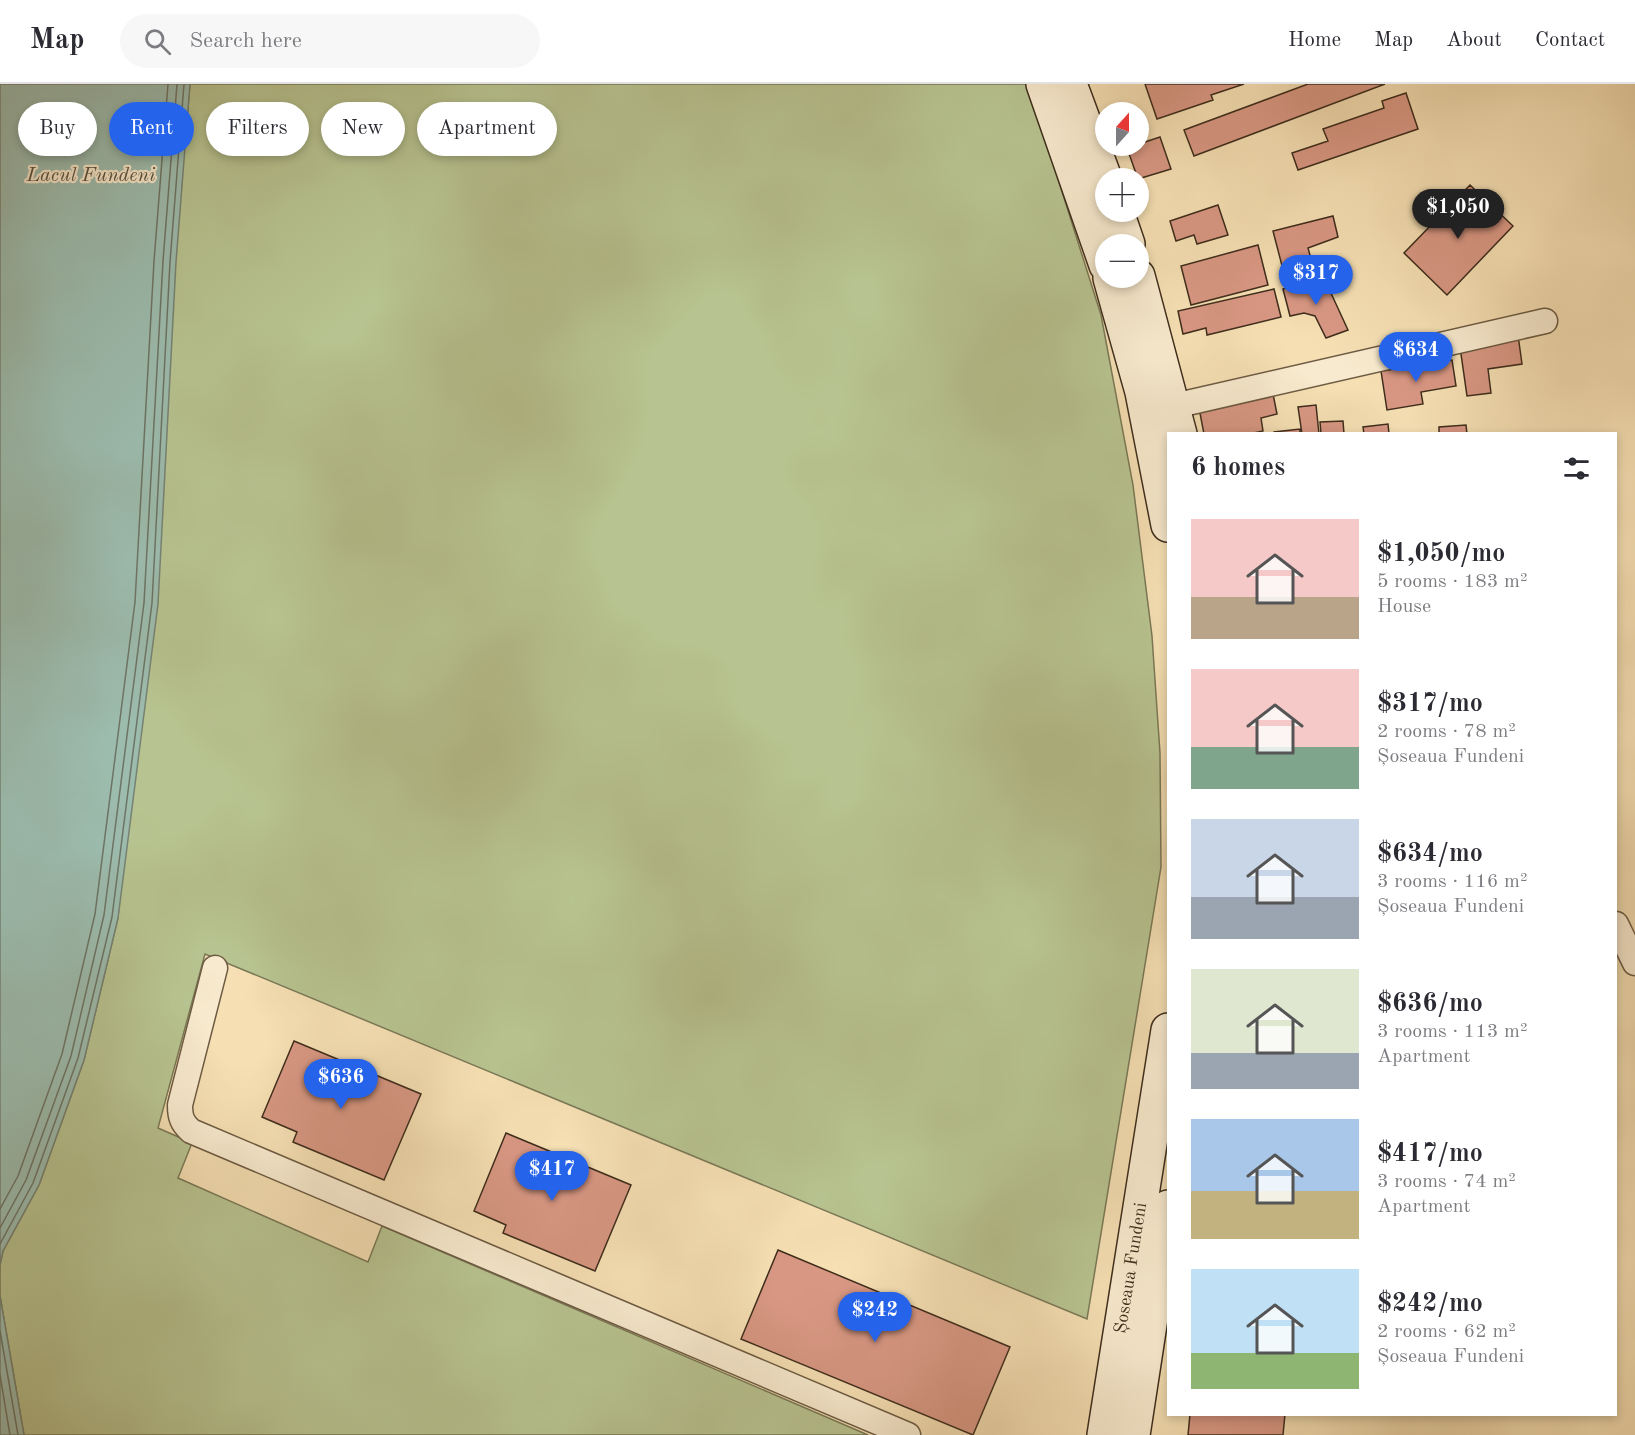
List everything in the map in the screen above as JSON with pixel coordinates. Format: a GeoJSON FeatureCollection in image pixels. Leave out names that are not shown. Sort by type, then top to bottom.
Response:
{"type":"FeatureCollection","features":[{"type":"Feature","properties":{"kind":"main road"},"geometry":{"type":"LineString","coordinates":[[1043,84],[1095,234]]}},
{"type":"Feature","properties":{"kind":"main road"},"geometry":{"type":"LineString","coordinates":[[1070,84],[1101,168]]}},
{"type":"Feature","properties":{"kind":"main road"},"geometry":{"type":"LineString","coordinates":[[1113,288],[1142,392],[1167,520]]}},
{"type":"Feature","properties":{"kind":"main road"},"geometry":{"type":"LineString","coordinates":[[1141,288],[1177,420]]}},
{"type":"Feature","properties":{"kind":"main road","name":"Șoseaua Fundeni"},"geometry":{"type":"LineString","coordinates":[[1104,1435],[1167,1036]]}},
{"type":"Feature","properties":{"kind":"main road","name":"Șoseaua Fundeni"},"geometry":{"type":"LineString","coordinates":[[1133,1435],[1162,1288],[1167,1221]]}},
{"type":"Feature","properties":{"kind":"street"},"geometry":{"type":"LineString","coordinates":[[1177,420],[1545,321]]}},
{"type":"Feature","properties":{"kind":"street"},"geometry":{"type":"LineString","coordinates":[[1617,926],[1635,963]]}},
{"type":"Feature","properties":{"kind":"street"},"geometry":{"type":"LineString","coordinates":[[215,968],[180,1105],[180,1116],[191,1131],[908,1435]]}},
{"type":"Feature","properties":{"kind":"green space"},"geometry":{"type":"Polygon","coordinates":[[[190,84],[1028,84],[1101,315],[1133,485],[1152,636],[1160,753],[1161,867],[1087,1319],[205,954],[158,1128],[192,1143],[178,1178],[368,1262],[382,1226],[868,1435],[24,1435],[0,1296],[0,1265],[3,1251],[39,1185],[84,1060],[118,918],[184,156],[194,156],[194,102],[188,102],[190,84]]]}},
{"type":"Feature","properties":{"kind":"water","name":"Lacul Fundeni"},"geometry":{"type":"Polygon","coordinates":[[[0,84],[190,84],[189,102],[109,102],[109,156],[184,156],[176,262],[158,604],[118,918],[84,1060],[39,1185],[3,1251],[0,1265],[0,84]]]}},
{"type":"Feature","properties":{"kind":"water"},"geometry":{"type":"Polygon","coordinates":[[[0,1296],[24,1435],[0,1435],[0,1296]]]}},
{"type":"Feature","properties":{"kind":"building"},"geometry":{"type":"Polygon","coordinates":[[[1145,84],[1244,84],[1211,95],[1213,100],[1157,119],[1145,84]]]}},
{"type":"Feature","properties":{"kind":"building"},"geometry":{"type":"Polygon","coordinates":[[[1308,84],[1385,84],[1194,156],[1184,130],[1308,84]]]}},
{"type":"Feature","properties":{"kind":"building"},"geometry":{"type":"Polygon","coordinates":[[[1406,93],[1418,129],[1298,170],[1292,153],[1328,141],[1323,129],[1384,108],[1382,101],[1406,93]]]}},
{"type":"Feature","properties":{"kind":"building"},"geometry":{"type":"Polygon","coordinates":[[[1160,137],[1171,169],[1149,176],[1149,168],[1134,168],[1130,156],[1149,156],[1149,141],[1160,137]]]}},
{"type":"Feature","properties":{"kind":"building"},"geometry":{"type":"Polygon","coordinates":[[[1470,185],[1513,226],[1447,295],[1404,253],[1470,185]]]}},
{"type":"Feature","properties":{"kind":"building"},"geometry":{"type":"Polygon","coordinates":[[[1218,205],[1228,235],[1197,244],[1194,235],[1176,241],[1170,221],[1218,205]]]}},
{"type":"Feature","properties":{"kind":"building"},"geometry":{"type":"Polygon","coordinates":[[[1333,216],[1338,237],[1308,248],[1316,277],[1287,285],[1273,231],[1333,216]]]}},
{"type":"Feature","properties":{"kind":"building"},"geometry":{"type":"Polygon","coordinates":[[[1258,245],[1268,285],[1191,305],[1181,266],[1258,245]]]}},
{"type":"Feature","properties":{"kind":"building"},"geometry":{"type":"Polygon","coordinates":[[[1324,278],[1348,330],[1326,338],[1315,316],[1304,313],[1290,316],[1283,289],[1324,278]]]}},
{"type":"Feature","properties":{"kind":"building"},"geometry":{"type":"Polygon","coordinates":[[[1274,289],[1281,317],[1207,335],[1206,328],[1183,334],[1178,311],[1274,289]]]}},
{"type":"Feature","properties":{"kind":"building"},"geometry":{"type":"Polygon","coordinates":[[[1518,335],[1522,364],[1488,369],[1491,393],[1467,396],[1461,354],[1472,342],[1518,335]]]}},
{"type":"Feature","properties":{"kind":"building"},"geometry":{"type":"Polygon","coordinates":[[[1452,360],[1456,386],[1421,392],[1423,404],[1387,410],[1381,371],[1452,360]]]}},
{"type":"Feature","properties":{"kind":"building"},"geometry":{"type":"Polygon","coordinates":[[[1273,394],[1277,414],[1261,418],[1263,431],[1204,432],[1199,408],[1273,394]]]}},
{"type":"Feature","properties":{"kind":"building"},"geometry":{"type":"Polygon","coordinates":[[[1316,405],[1319,432],[1302,432],[1298,407],[1316,405]]]}},
{"type":"Feature","properties":{"kind":"building"},"geometry":{"type":"Polygon","coordinates":[[[1343,421],[1344,432],[1321,432],[1320,422],[1343,421]]]}},
{"type":"Feature","properties":{"kind":"building"},"geometry":{"type":"Polygon","coordinates":[[[1388,424],[1389,432],[1364,432],[1363,427],[1388,424]]]}},
{"type":"Feature","properties":{"kind":"building"},"geometry":{"type":"Polygon","coordinates":[[[1466,425],[1467,432],[1439,432],[1439,427],[1466,425]]]}},
{"type":"Feature","properties":{"kind":"building"},"geometry":{"type":"Polygon","coordinates":[[[1300,429],[1300,432],[1274,432],[1300,429]]]}},
{"type":"Feature","properties":{"kind":"building"},"geometry":{"type":"Polygon","coordinates":[[[294,1041],[421,1094],[384,1180],[293,1142],[297,1132],[262,1117],[294,1041]]]}},
{"type":"Feature","properties":{"kind":"building"},"geometry":{"type":"Polygon","coordinates":[[[506,1133],[631,1185],[595,1271],[503,1233],[506,1225],[474,1211],[506,1133]]]}},
{"type":"Feature","properties":{"kind":"building"},"geometry":{"type":"Polygon","coordinates":[[[778,1250],[1010,1347],[973,1435],[741,1339],[778,1250]]]}},
{"type":"Feature","properties":{"kind":"building"},"geometry":{"type":"Polygon","coordinates":[[[1190,1416],[1285,1416],[1283,1435],[1188,1435],[1190,1416]]]}}]}
